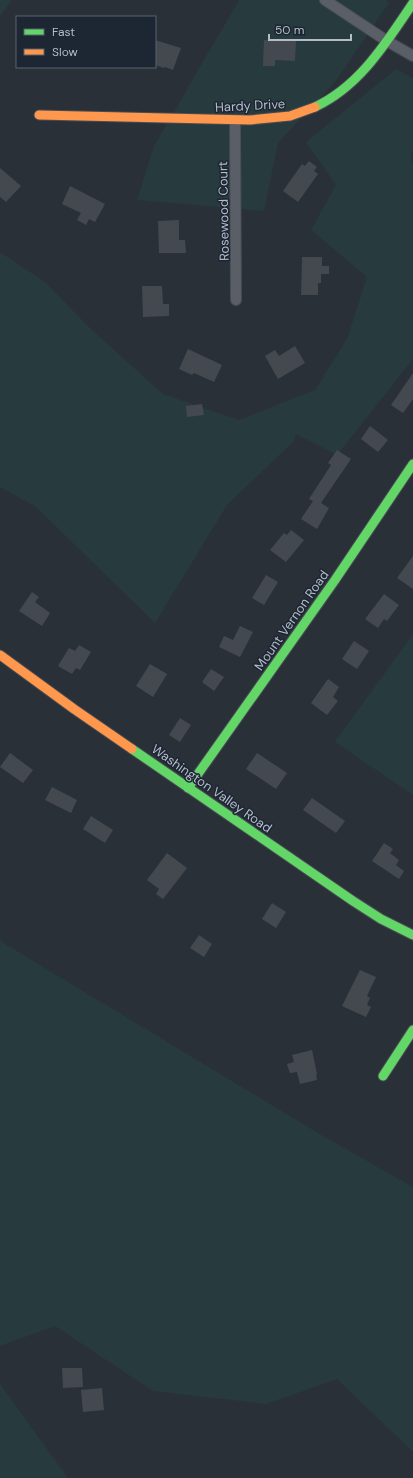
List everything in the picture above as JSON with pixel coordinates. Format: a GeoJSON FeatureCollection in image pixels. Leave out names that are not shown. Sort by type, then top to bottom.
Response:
{"type":"FeatureCollection","features":[{"type":"Feature","properties":{"kind":"street"},"geometry":{"type":"LineString","coordinates":[[325,0],[387,42],[413,56]]}},
{"type":"Feature","properties":{"kind":"street","name":"Hardy Drive"},"geometry":{"type":"LineString","coordinates":[[39,115],[235,120],[289,116],[306,112],[325,102],[352,84],[387,42],[413,3]]}},
{"type":"Feature","properties":{"kind":"street","name":"Rosewood Court"},"geometry":{"type":"LineString","coordinates":[[235,120],[236,300]]}},
{"type":"Feature","properties":{"kind":"street","name":"Mount Vernon Road"},"geometry":{"type":"LineString","coordinates":[[188,788],[335,580],[413,464]]}},
{"type":"Feature","properties":{"kind":"street","name":"Washington Valley Road"},"geometry":{"type":"LineString","coordinates":[[0,655],[74,709],[352,901],[381,919],[413,935]]}},
{"type":"Feature","properties":{"kind":"street"},"geometry":{"type":"LineString","coordinates":[[383,1076],[413,1030]]}},
{"type":"Feature","properties":{"kind":"green space"},"geometry":{"type":"Polygon","coordinates":[[[0,0],[12,0],[0,16],[0,0]]]}},
{"type":"Feature","properties":{"kind":"green space"},"geometry":{"type":"Polygon","coordinates":[[[239,0],[386,0],[389,3],[335,82],[278,143],[264,211],[137,200],[154,146],[239,0]]]}},
{"type":"Feature","properties":{"kind":"green space"},"geometry":{"type":"Polygon","coordinates":[[[396,69],[413,78],[413,149],[411,156],[413,166],[413,359],[337,455],[296,434],[293,442],[227,505],[155,623],[36,507],[0,487],[0,252],[45,282],[93,331],[163,394],[239,420],[315,390],[347,339],[367,277],[311,230],[336,185],[306,142],[396,69]]]}},
{"type":"Feature","properties":{"kind":"green space"},"geometry":{"type":"Polygon","coordinates":[[[413,634],[413,795],[335,742],[413,634]]]}},
{"type":"Feature","properties":{"kind":"green space"},"geometry":{"type":"Polygon","coordinates":[[[0,939],[5,944],[318,1133],[413,1187],[413,1452],[337,1379],[266,1404],[153,1391],[55,1326],[0,1346],[0,939]]]}},
{"type":"Feature","properties":{"kind":"green space"},"geometry":{"type":"Polygon","coordinates":[[[0,1384],[68,1478],[0,1478],[0,1384]]]}},
{"type":"Feature","properties":{"kind":"building"},"geometry":{"type":"Polygon","coordinates":[[[156,40],[181,48],[173,70],[156,65],[156,40]]]}},
{"type":"Feature","properties":{"kind":"building"},"geometry":{"type":"Polygon","coordinates":[[[264,40],[296,41],[295,61],[275,60],[275,66],[263,66],[264,40]]]}},
{"type":"Feature","properties":{"kind":"building"},"geometry":{"type":"Polygon","coordinates":[[[309,161],[317,167],[314,171],[318,174],[298,202],[283,191],[302,164],[305,166],[309,161]]]}},
{"type":"Feature","properties":{"kind":"building"},"geometry":{"type":"Polygon","coordinates":[[[0,168],[21,186],[6,202],[0,197],[0,168]]]}},
{"type":"Feature","properties":{"kind":"building"},"geometry":{"type":"Polygon","coordinates":[[[70,186],[105,204],[95,222],[89,219],[86,225],[77,220],[81,213],[62,204],[70,186]]]}},
{"type":"Feature","properties":{"kind":"building"},"geometry":{"type":"Polygon","coordinates":[[[179,220],[179,240],[185,240],[186,253],[159,253],[158,221],[179,220]]]}},
{"type":"Feature","properties":{"kind":"building"},"geometry":{"type":"Polygon","coordinates":[[[302,257],[322,257],[322,266],[329,266],[329,274],[321,274],[321,283],[318,283],[318,295],[301,295],[302,257]]]}},
{"type":"Feature","properties":{"kind":"building"},"geometry":{"type":"Polygon","coordinates":[[[142,286],[162,286],[163,304],[169,304],[169,316],[143,317],[142,286]]]}},
{"type":"Feature","properties":{"kind":"building"},"geometry":{"type":"Polygon","coordinates":[[[295,346],[305,363],[278,379],[265,356],[275,350],[279,356],[295,346]]]}},
{"type":"Feature","properties":{"kind":"building"},"geometry":{"type":"Polygon","coordinates":[[[188,349],[222,365],[214,382],[194,373],[192,375],[179,369],[188,349]]]}},
{"type":"Feature","properties":{"kind":"building"},"geometry":{"type":"Polygon","coordinates":[[[413,373],[413,399],[403,413],[391,405],[413,373]]]}},
{"type":"Feature","properties":{"kind":"building"},"geometry":{"type":"Polygon","coordinates":[[[202,404],[204,415],[187,417],[186,406],[202,404]]]}},
{"type":"Feature","properties":{"kind":"building"},"geometry":{"type":"Polygon","coordinates":[[[370,426],[388,440],[378,452],[361,439],[370,426]]]}},
{"type":"Feature","properties":{"kind":"building"},"geometry":{"type":"Polygon","coordinates":[[[337,450],[351,459],[321,503],[329,508],[317,529],[301,519],[313,501],[309,499],[331,465],[328,463],[337,450]]]}},
{"type":"Feature","properties":{"kind":"building"},"geometry":{"type":"Polygon","coordinates":[[[291,530],[304,540],[286,562],[270,550],[284,533],[287,535],[291,530]]]}},
{"type":"Feature","properties":{"kind":"building"},"geometry":{"type":"Polygon","coordinates":[[[413,556],[413,589],[397,578],[413,556]]]}},
{"type":"Feature","properties":{"kind":"building"},"geometry":{"type":"Polygon","coordinates":[[[266,575],[278,582],[264,605],[252,598],[266,575]]]}},
{"type":"Feature","properties":{"kind":"building"},"geometry":{"type":"Polygon","coordinates":[[[32,592],[39,597],[35,602],[50,613],[42,626],[19,611],[32,592]]]}},
{"type":"Feature","properties":{"kind":"building"},"geometry":{"type":"Polygon","coordinates":[[[384,594],[399,605],[387,621],[384,619],[378,628],[365,619],[384,594]]]}},
{"type":"Feature","properties":{"kind":"building"},"geometry":{"type":"Polygon","coordinates":[[[240,626],[253,632],[240,657],[219,647],[224,636],[233,640],[240,626]]]}},
{"type":"Feature","properties":{"kind":"building"},"geometry":{"type":"Polygon","coordinates":[[[354,641],[369,651],[357,669],[342,659],[354,641]]]}},
{"type":"Feature","properties":{"kind":"building"},"geometry":{"type":"Polygon","coordinates":[[[79,645],[91,652],[80,670],[76,668],[72,674],[58,666],[69,648],[75,651],[79,645]]]}},
{"type":"Feature","properties":{"kind":"building"},"geometry":{"type":"Polygon","coordinates":[[[150,664],[167,674],[153,697],[136,686],[150,664]]]}},
{"type":"Feature","properties":{"kind":"building"},"geometry":{"type":"Polygon","coordinates":[[[211,669],[224,677],[214,691],[202,682],[211,669]]]}},
{"type":"Feature","properties":{"kind":"building"},"geometry":{"type":"Polygon","coordinates":[[[328,679],[339,687],[333,697],[338,701],[327,715],[311,703],[328,679]]]}},
{"type":"Feature","properties":{"kind":"building"},"geometry":{"type":"Polygon","coordinates":[[[180,718],[191,725],[180,742],[169,735],[180,718]]]}},
{"type":"Feature","properties":{"kind":"building"},"geometry":{"type":"Polygon","coordinates":[[[10,753],[33,770],[23,783],[0,767],[10,753]]]}},
{"type":"Feature","properties":{"kind":"building"},"geometry":{"type":"Polygon","coordinates":[[[257,753],[287,773],[276,789],[246,769],[257,753]]]}},
{"type":"Feature","properties":{"kind":"building"},"geometry":{"type":"Polygon","coordinates":[[[52,787],[77,800],[71,813],[45,800],[52,787]]]}},
{"type":"Feature","properties":{"kind":"building"},"geometry":{"type":"Polygon","coordinates":[[[312,798],[345,821],[336,833],[303,810],[312,798]]]}},
{"type":"Feature","properties":{"kind":"building"},"geometry":{"type":"Polygon","coordinates":[[[91,816],[113,830],[105,843],[83,829],[91,816]]]}},
{"type":"Feature","properties":{"kind":"building"},"geometry":{"type":"Polygon","coordinates":[[[384,843],[393,849],[390,853],[399,860],[396,865],[404,871],[399,879],[372,861],[384,843]]]}},
{"type":"Feature","properties":{"kind":"building"},"geometry":{"type":"Polygon","coordinates":[[[167,853],[187,868],[163,899],[156,894],[159,889],[147,880],[167,853]]]}},
{"type":"Feature","properties":{"kind":"building"},"geometry":{"type":"Polygon","coordinates":[[[272,903],[286,912],[276,928],[262,919],[272,903]]]}},
{"type":"Feature","properties":{"kind":"building"},"geometry":{"type":"Polygon","coordinates":[[[199,935],[212,944],[204,957],[190,948],[199,935]]]}},
{"type":"Feature","properties":{"kind":"building"},"geometry":{"type":"Polygon","coordinates":[[[360,970],[376,977],[367,996],[370,998],[367,1005],[371,1007],[366,1017],[342,1006],[360,970]]]}},
{"type":"Feature","properties":{"kind":"building"},"geometry":{"type":"Polygon","coordinates":[[[312,1050],[317,1080],[300,1084],[297,1072],[290,1073],[287,1064],[294,1062],[292,1055],[312,1050]]]}},
{"type":"Feature","properties":{"kind":"building"},"geometry":{"type":"Polygon","coordinates":[[[62,1368],[82,1368],[83,1387],[63,1388],[62,1368]]]}},
{"type":"Feature","properties":{"kind":"building"},"geometry":{"type":"Polygon","coordinates":[[[102,1388],[104,1410],[83,1412],[81,1390],[102,1388]]]}},
{"type":"Feature","properties":{"kind":"traffic: fast"},"geometry":{"type":"LineString","coordinates":[[315,107],[346,88],[359,75],[382,48],[413,3]]}},
{"type":"Feature","properties":{"kind":"traffic: fast"},"geometry":{"type":"LineString","coordinates":[[188,788],[335,580],[413,464]]}},
{"type":"Feature","properties":{"kind":"traffic: fast"},"geometry":{"type":"LineString","coordinates":[[132,749],[353,901],[381,919],[413,935]]}},
{"type":"Feature","properties":{"kind":"traffic: fast"},"geometry":{"type":"LineString","coordinates":[[383,1076],[413,1030]]}},
{"type":"Feature","properties":{"kind":"traffic: slow"},"geometry":{"type":"LineString","coordinates":[[39,115],[250,120],[290,116],[315,107]]}},
{"type":"Feature","properties":{"kind":"traffic: slow"},"geometry":{"type":"LineString","coordinates":[[0,655],[132,749]]}}]}
